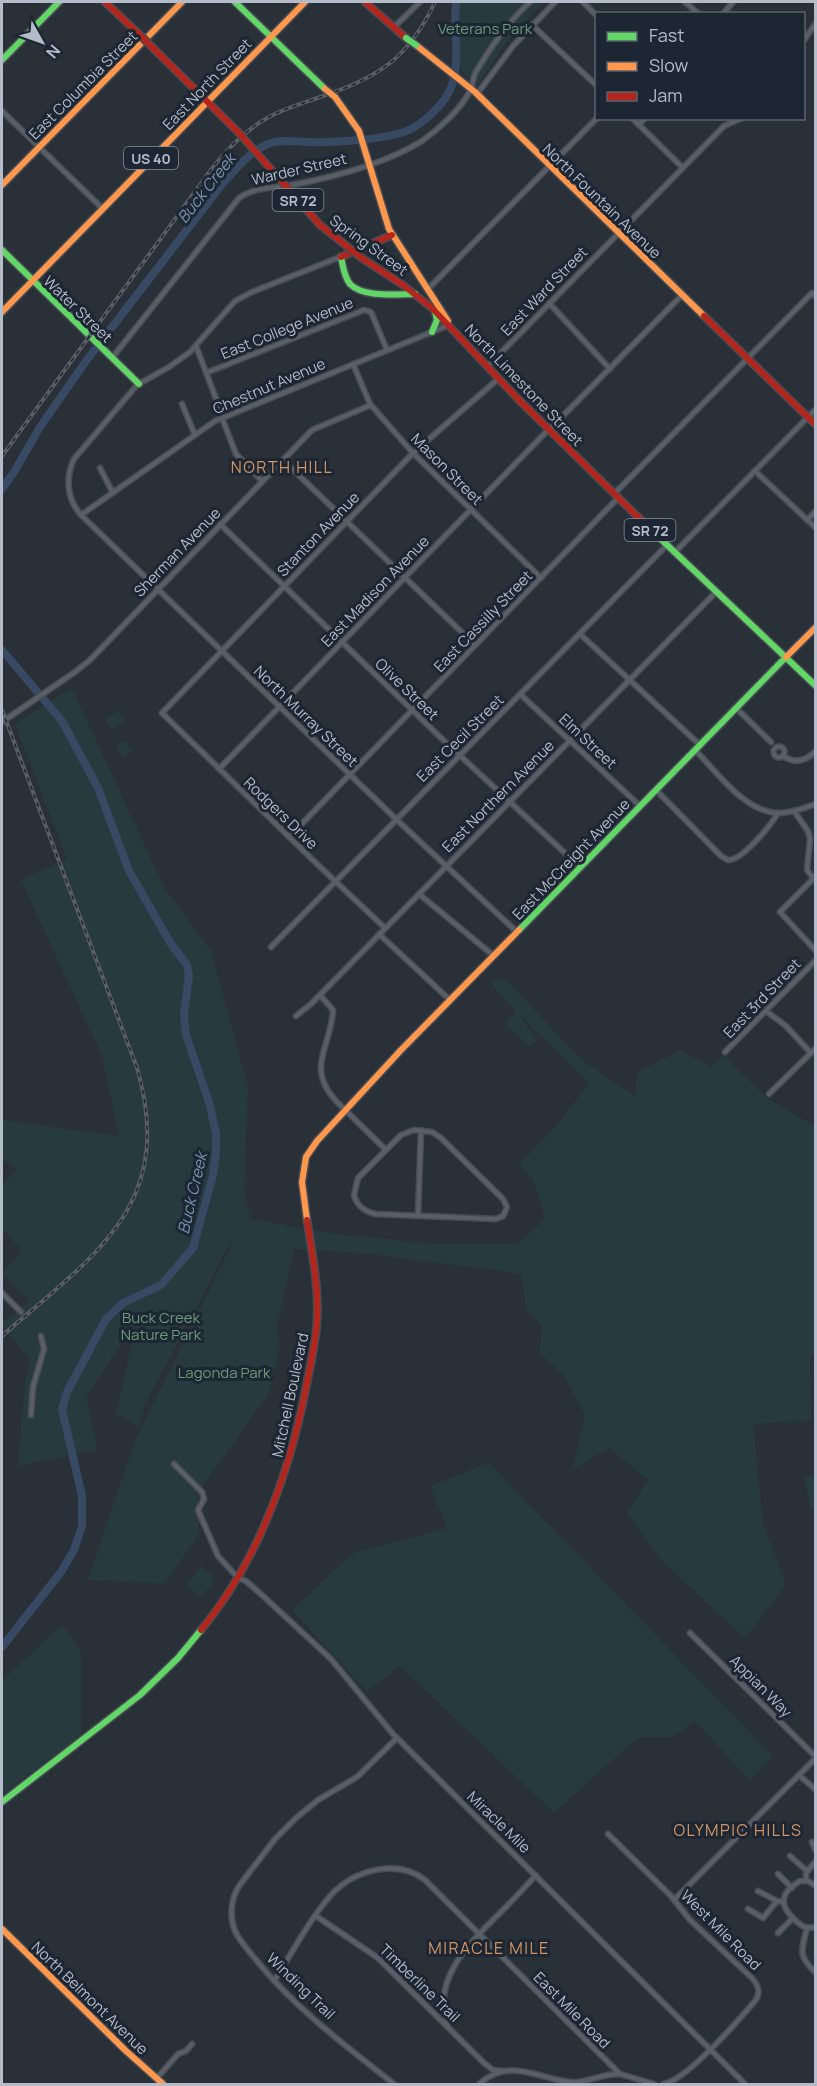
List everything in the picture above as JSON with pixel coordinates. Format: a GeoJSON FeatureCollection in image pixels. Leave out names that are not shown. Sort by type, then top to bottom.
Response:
{"type":"FeatureCollection","features":[{"type":"Feature","properties":{"kind":"street"},"geometry":{"type":"LineString","coordinates":[[2,60],[60,2]]}},
{"type":"Feature","properties":{"kind":"street","name":"SR 72"},"geometry":{"type":"LineString","coordinates":[[105,2],[207,101]]}},
{"type":"Feature","properties":{"kind":"street","name":"East Columbia Street"},"geometry":{"type":"LineString","coordinates":[[2,184],[182,2]]}},
{"type":"Feature","properties":{"kind":"street","name":"North Limestone Street"},"geometry":{"type":"LineString","coordinates":[[235,2],[335,98],[354,122],[370,164],[382,212],[392,235],[450,325],[487,367],[666,546],[816,686]]}},
{"type":"Feature","properties":{"kind":"street","name":"East North Street"},"geometry":{"type":"LineString","coordinates":[[2,312],[305,2]]}},
{"type":"Feature","properties":{"kind":"street","name":"North Fountain Avenue"},"geometry":{"type":"LineString","coordinates":[[365,2],[474,92],[816,425]]}},
{"type":"Feature","properties":{"kind":"street"},"geometry":{"type":"LineString","coordinates":[[394,27],[420,2]]}},
{"type":"Feature","properties":{"kind":"street"},"geometry":{"type":"LineString","coordinates":[[474,92],[471,82],[476,72],[514,18],[530,2]]}},
{"type":"Feature","properties":{"kind":"street","name":"Warder Street"},"geometry":{"type":"LineString","coordinates":[[110,356],[239,198],[255,190],[292,185],[370,164],[401,152],[429,136],[474,92],[555,2]]}},
{"type":"Feature","properties":{"kind":"street"},"geometry":{"type":"LineString","coordinates":[[583,2],[595,13]]}},
{"type":"Feature","properties":{"kind":"street"},"geometry":{"type":"LineString","coordinates":[[685,2],[697,12]]}},
{"type":"Feature","properties":{"kind":"street"},"geometry":{"type":"LineString","coordinates":[[805,39],[816,23]]}},
{"type":"Feature","properties":{"kind":"street"},"geometry":{"type":"LineString","coordinates":[[532,25],[595,83]]}},
{"type":"Feature","properties":{"kind":"street","name":"Spring Street"},"geometry":{"type":"LineString","coordinates":[[207,101],[239,133],[320,225],[363,259],[416,294],[450,325]]}},
{"type":"Feature","properties":{"kind":"street"},"geometry":{"type":"LineString","coordinates":[[2,111],[102,208]]}},
{"type":"Feature","properties":{"kind":"street"},"geometry":{"type":"LineString","coordinates":[[427,290],[595,120]]}},
{"type":"Feature","properties":{"kind":"street"},"geometry":{"type":"LineString","coordinates":[[634,120],[682,168]]}},
{"type":"Feature","properties":{"kind":"street"},"geometry":{"type":"LineString","coordinates":[[639,125],[643,120]]}},
{"type":"Feature","properties":{"kind":"street","name":"East Ward Street"},"geometry":{"type":"LineString","coordinates":[[487,367],[724,126],[738,120]]}},
{"type":"Feature","properties":{"kind":"street"},"geometry":{"type":"LineString","coordinates":[[81,515],[72,503],[68,481],[74,459],[139,384],[169,367],[196,346],[230,305],[242,297],[392,235]]}},
{"type":"Feature","properties":{"kind":"street","name":"Water Street"},"geometry":{"type":"LineString","coordinates":[[2,250],[139,384]]}},
{"type":"Feature","properties":{"kind":"street"},"geometry":{"type":"LineString","coordinates":[[341,257],[346,279],[356,289],[366,292],[416,294]]}},
{"type":"Feature","properties":{"kind":"street","name":"East Madison Avenue"},"geometry":{"type":"LineString","coordinates":[[219,769],[682,295]]}},
{"type":"Feature","properties":{"kind":"street","name":"East Cassilly Street"},"geometry":{"type":"LineString","coordinates":[[289,837],[541,578],[747,359],[814,295]]}},
{"type":"Feature","properties":{"kind":"street"},"geometry":{"type":"LineString","coordinates":[[549,303],[610,369]]}},
{"type":"Feature","properties":{"kind":"street"},"geometry":{"type":"LineString","coordinates":[[432,332],[437,320],[433,309]]}},
{"type":"Feature","properties":{"kind":"street","name":"East College Avenue"},"geometry":{"type":"LineString","coordinates":[[206,374],[364,310],[371,312],[387,350]]}},
{"type":"Feature","properties":{"kind":"street","name":"Chestnut Avenue"},"geometry":{"type":"LineString","coordinates":[[81,515],[222,417],[450,325]]}},
{"type":"Feature","properties":{"kind":"street"},"geometry":{"type":"LineString","coordinates":[[196,346],[236,454],[262,482]]}},
{"type":"Feature","properties":{"kind":"street","name":"Mason Street"},"geometry":{"type":"LineString","coordinates":[[353,364],[371,405],[413,453],[541,578]]}},
{"type":"Feature","properties":{"kind":"street","name":"Stanton Avenue"},"geometry":{"type":"LineString","coordinates":[[162,713],[413,453],[498,378]]}},
{"type":"Feature","properties":{"kind":"street"},"geometry":{"type":"LineString","coordinates":[[182,404],[195,435]]}},
{"type":"Feature","properties":{"kind":"street","name":"Sherman Avenue"},"geometry":{"type":"LineString","coordinates":[[2,722],[90,660],[312,430],[371,405]]}},
{"type":"Feature","properties":{"kind":"street"},"geometry":{"type":"LineString","coordinates":[[674,553],[816,409]]}},
{"type":"Feature","properties":{"kind":"street"},"geometry":{"type":"LineString","coordinates":[[283,459],[475,645]]}},
{"type":"Feature","properties":{"kind":"street"},"geometry":{"type":"LineString","coordinates":[[100,468],[113,493]]}},
{"type":"Feature","properties":{"kind":"street"},"geometry":{"type":"LineString","coordinates":[[755,471],[816,528]]}},
{"type":"Feature","properties":{"kind":"street"},"geometry":{"type":"LineString","coordinates":[[807,520],[816,511]]}},
{"type":"Feature","properties":{"kind":"street","name":"North Murray Street"},"geometry":{"type":"LineString","coordinates":[[81,515],[397,820],[517,932]]}},
{"type":"Feature","properties":{"kind":"street","name":"Olive Street"},"geometry":{"type":"LineString","coordinates":[[220,524],[412,710],[580,867]]}},
{"type":"Feature","properties":{"kind":"street","name":"East Cecil Street"},"geometry":{"type":"LineString","coordinates":[[271,947],[666,546]]}},
{"type":"Feature","properties":{"kind":"street","name":"East Northern Avenue"},"geometry":{"type":"LineString","coordinates":[[296,1016],[320,995],[716,592]]}},
{"type":"Feature","properties":{"kind":"street","name":"East McCreight Avenue"},"geometry":{"type":"LineString","coordinates":[[346,1110],[450,1000],[816,627]]}},
{"type":"Feature","properties":{"kind":"street"},"geometry":{"type":"LineString","coordinates":[[580,634],[630,680],[751,806],[762,811],[778,813],[816,804]]}},
{"type":"Feature","properties":{"kind":"street","name":"Elm Street"},"geometry":{"type":"LineString","coordinates":[[520,694],[640,806]]}},
{"type":"Feature","properties":{"kind":"street"},"geometry":{"type":"LineString","coordinates":[[736,708],[771,742]]}},
{"type":"Feature","properties":{"kind":"street","name":"Rodgers Drive"},"geometry":{"type":"LineString","coordinates":[[162,713],[385,928]]}},
{"type":"Feature","properties":{"kind":"street"},"geometry":{"type":"LineString","coordinates":[[783,756],[794,761],[814,755]]}},
{"type":"Feature","properties":{"kind":"street"},"geometry":{"type":"LineString","coordinates":[[656,790],[721,856],[728,860],[739,857],[773,822],[778,813]]}},
{"type":"Feature","properties":{"kind":"street"},"geometry":{"type":"LineString","coordinates":[[794,811],[809,835],[811,845],[807,866],[808,873],[814,877],[780,912],[816,951]]}},
{"type":"Feature","properties":{"kind":"street"},"geometry":{"type":"LineString","coordinates":[[419,894],[494,956]]}},
{"type":"Feature","properties":{"kind":"street"},"geometry":{"type":"LineString","coordinates":[[380,934],[450,1000]]}},
{"type":"Feature","properties":{"kind":"street","name":"East 3rd Street"},"geometry":{"type":"LineString","coordinates":[[725,1052],[816,960]]}},
{"type":"Feature","properties":{"kind":"street"},"geometry":{"type":"LineString","coordinates":[[320,995],[333,1010],[320,1075],[328,1093],[385,1149]]}},
{"type":"Feature","properties":{"kind":"street"},"geometry":{"type":"LineString","coordinates":[[766,1011],[786,1026],[811,1053]]}},
{"type":"Feature","properties":{"kind":"street"},"geometry":{"type":"LineString","coordinates":[[769,1094],[816,1048]]}},
{"type":"Feature","properties":{"kind":"street","name":"Mitchell Boulevard"},"geometry":{"type":"LineString","coordinates":[[2,1802],[121,1711],[149,1686],[201,1630],[238,1578],[261,1534],[288,1466],[298,1428],[318,1306],[302,1182],[304,1165],[316,1140],[346,1110]]}},
{"type":"Feature","properties":{"kind":"street"},"geometry":{"type":"LineString","coordinates":[[417,1217],[422,1130]]}},
{"type":"Feature","properties":{"kind":"street"},"geometry":{"type":"LineString","coordinates":[[422,1130],[432,1132],[441,1138],[503,1199],[506,1203],[506,1211],[503,1216],[496,1219],[417,1217],[375,1214],[364,1210],[357,1203],[354,1195],[358,1178],[385,1149],[404,1133],[422,1130]]}},
{"type":"Feature","properties":{"kind":"street"},"geometry":{"type":"LineString","coordinates":[[2,1293],[21,1312]]}},
{"type":"Feature","properties":{"kind":"street"},"geometry":{"type":"LineString","coordinates":[[31,1415],[33,1387],[44,1349],[41,1336]]}},
{"type":"Feature","properties":{"kind":"street","name":"Miracle Mile"},"geometry":{"type":"LineString","coordinates":[[174,1464],[202,1492],[204,1499],[198,1510],[218,1556],[238,1578],[246,1581],[331,1659],[375,1715],[397,1738],[745,2085]]}},
{"type":"Feature","properties":{"kind":"street","name":"Appian Way"},"geometry":{"type":"LineString","coordinates":[[690,1633],[816,1757]]}},
{"type":"Feature","properties":{"kind":"street","name":"Winding Trail"},"geometry":{"type":"LineString","coordinates":[[394,2085],[303,2009],[274,1981],[235,1931],[231,1910],[236,1892],[275,1839],[320,1799],[357,1777],[397,1738]]}},
{"type":"Feature","properties":{"kind":"street"},"geometry":{"type":"LineString","coordinates":[[674,1900],[816,1757]]}},
{"type":"Feature","properties":{"kind":"street"},"geometry":{"type":"LineString","coordinates":[[799,1775],[816,1791]]}},
{"type":"Feature","properties":{"kind":"street","name":"West Mile Road"},"geometry":{"type":"LineString","coordinates":[[608,1834],[674,1900],[690,1920],[752,1978],[758,1988],[759,1995],[755,2001],[710,2049]]}},
{"type":"Feature","properties":{"kind":"street"},"geometry":{"type":"LineString","coordinates":[[812,1842],[816,1851]]}},
{"type":"Feature","properties":{"kind":"street"},"geometry":{"type":"LineString","coordinates":[[790,1856],[807,1871]]}},
{"type":"Feature","properties":{"kind":"street"},"geometry":{"type":"LineString","coordinates":[[806,1880],[807,1871],[816,1861]]}},
{"type":"Feature","properties":{"kind":"street","name":"East Mile Road"},"geometry":{"type":"LineString","coordinates":[[274,1981],[316,1916],[336,1891],[352,1880],[380,1869],[400,1869],[413,1872],[424,1880],[620,2074],[654,2085]]}},
{"type":"Feature","properties":{"kind":"street"},"geometry":{"type":"LineString","coordinates":[[778,1874],[792,1888]]}},
{"type":"Feature","properties":{"kind":"street"},"geometry":{"type":"LineString","coordinates":[[450,2028],[443,2012],[447,1983],[461,1955],[478,1934],[536,1875]]}},
{"type":"Feature","properties":{"kind":"street"},"geometry":{"type":"LineString","coordinates":[[816,1886],[806,1880],[800,1881],[786,1894],[783,1902],[786,1911],[793,1918],[807,1928],[816,1927]]}},
{"type":"Feature","properties":{"kind":"street"},"geometry":{"type":"LineString","coordinates":[[758,1891],[783,1902]]}},
{"type":"Feature","properties":{"kind":"street"},"geometry":{"type":"LineString","coordinates":[[748,1909],[764,1918],[777,1901]]}},
{"type":"Feature","properties":{"kind":"street","name":"Timberline Trail"},"geometry":{"type":"LineString","coordinates":[[316,1916],[378,1958],[490,2068],[504,2071]]}},
{"type":"Feature","properties":{"kind":"street"},"geometry":{"type":"LineString","coordinates":[[778,1933],[793,1918]]}},
{"type":"Feature","properties":{"kind":"street"},"geometry":{"type":"LineString","coordinates":[[807,1928],[801,1954],[806,1964],[816,1973]]}},
{"type":"Feature","properties":{"kind":"street","name":"North Belmont Avenue"},"geometry":{"type":"LineString","coordinates":[[2,1929],[163,2085]]}},
{"type":"Feature","properties":{"kind":"street"},"geometry":{"type":"LineString","coordinates":[[156,2079],[178,2054],[186,2051],[192,2044]]}},
{"type":"Feature","properties":{"kind":"street"},"geometry":{"type":"LineString","coordinates":[[664,2085],[680,2078],[710,2049]]}},
{"type":"Feature","properties":{"kind":"street"},"geometry":{"type":"LineString","coordinates":[[479,2085],[491,2075],[504,2071],[528,2072],[566,2082],[620,2074]]}},
{"type":"Feature","properties":{"kind":"street"},"geometry":{"type":"LineString","coordinates":[[566,2082],[571,2085]]}},
{"type":"Feature","properties":{"kind":"green space","name":"Veterans Park"},"geometry":{"type":"Polygon","coordinates":[[[459,2],[544,2],[513,33],[476,87],[459,68],[459,2]]]}},
{"type":"Feature","properties":{"kind":"green space"},"geometry":{"type":"Polygon","coordinates":[[[72,688],[164,887],[211,951],[248,1087],[244,1192],[251,1219],[331,1233],[432,1244],[518,1244],[545,1219],[534,1181],[519,1165],[555,1127],[589,1083],[519,1014],[536,1040],[529,1046],[505,1024],[517,1012],[493,987],[492,980],[507,981],[585,1063],[598,1069],[598,1072],[635,1096],[638,1072],[680,1050],[711,1067],[723,1055],[767,1098],[815,1126],[816,1352],[810,1357],[811,1421],[753,1424],[763,1523],[786,1585],[745,1638],[663,1562],[627,1513],[648,1480],[609,1448],[573,1469],[585,1415],[563,1375],[540,1353],[542,1325],[526,1309],[522,1274],[379,1255],[294,1249],[277,1327],[280,1346],[269,1393],[198,1493],[199,1534],[165,1584],[88,1580],[135,1441],[230,1248],[231,1241],[145,1405],[139,1426],[116,1414],[137,1320],[86,1397],[98,1450],[18,1466],[25,1382],[30,1360],[2,1326],[2,1323],[29,1301],[2,1273],[22,1251],[2,1228],[2,1185],[17,1170],[2,1159],[2,1120],[119,1136],[102,1056],[21,880],[67,859],[15,724],[72,688]]]}},
{"type":"Feature","properties":{"kind":"green space"},"geometry":{"type":"Polygon","coordinates":[[[119,711],[125,722],[111,730],[105,719],[119,711]]]}},
{"type":"Feature","properties":{"kind":"green space"},"geometry":{"type":"Polygon","coordinates":[[[126,741],[132,752],[123,759],[116,745],[126,741]]]}},
{"type":"Feature","properties":{"kind":"green space"},"geometry":{"type":"Polygon","coordinates":[[[489,1463],[773,1756],[750,1780],[694,1721],[673,1737],[638,1737],[554,1813],[400,1666],[367,1692],[292,1610],[353,1553],[447,1528],[430,1486],[489,1463]]]}},
{"type":"Feature","properties":{"kind":"green space"},"geometry":{"type":"Polygon","coordinates":[[[815,1475],[815,1508],[811,1509],[804,1478],[815,1475]]]}},
{"type":"Feature","properties":{"kind":"green space"},"geometry":{"type":"Polygon","coordinates":[[[202,1566],[216,1579],[201,1597],[186,1585],[202,1566]]]}},
{"type":"Feature","properties":{"kind":"green space"},"geometry":{"type":"Polygon","coordinates":[[[62,1624],[81,1652],[81,1735],[2,1794],[2,1681],[62,1624]]]}},
{"type":"Feature","properties":{"kind":"waterway","name":"Buck Creek"},"geometry":{"type":"LineString","coordinates":[[2,489],[40,427],[86,361],[223,183],[249,156],[261,147],[277,142],[346,141],[400,133],[421,123],[439,106],[451,88],[456,67],[456,2]]}},
{"type":"Feature","properties":{"kind":"waterway","name":"Buck Creek"},"geometry":{"type":"LineString","coordinates":[[2,650],[62,721],[98,788],[129,871],[171,944],[187,965],[189,976],[184,1014],[186,1035],[209,1102],[216,1133],[213,1175],[193,1248],[161,1285],[123,1303],[106,1319],[67,1392],[62,1409],[82,1496],[82,1526],[74,1550],[61,1572],[2,1647]]}},
{"type":"Feature","properties":{"kind":"railway"},"geometry":{"type":"LineString","coordinates":[[2,456],[229,148],[267,118],[288,108],[343,89],[377,72],[403,51],[415,37],[435,2]]}},
{"type":"Feature","properties":{"kind":"railway"},"geometry":{"type":"LineString","coordinates":[[2,710],[137,1068],[146,1116],[146,1157],[136,1192],[119,1223],[96,1252],[2,1336]]}},
{"type":"Feature","properties":{"kind":"traffic: fast"},"geometry":{"type":"LineString","coordinates":[[2,60],[59,2]]}},
{"type":"Feature","properties":{"kind":"traffic: fast"},"geometry":{"type":"LineString","coordinates":[[235,2],[325,89]]}},
{"type":"Feature","properties":{"kind":"traffic: fast"},"geometry":{"type":"LineString","coordinates":[[406,38],[416,45]]}},
{"type":"Feature","properties":{"kind":"traffic: fast"},"geometry":{"type":"LineString","coordinates":[[2,250],[139,384]]}},
{"type":"Feature","properties":{"kind":"traffic: fast"},"geometry":{"type":"LineString","coordinates":[[341,257],[346,278],[356,288],[381,294],[415,294]]}},
{"type":"Feature","properties":{"kind":"traffic: fast"},"geometry":{"type":"LineString","coordinates":[[432,332],[437,320],[435,311]]}},
{"type":"Feature","properties":{"kind":"traffic: fast"},"geometry":{"type":"LineString","coordinates":[[646,525],[816,686]]}},
{"type":"Feature","properties":{"kind":"traffic: fast"},"geometry":{"type":"LineString","coordinates":[[519,930],[786,657]]}},
{"type":"Feature","properties":{"kind":"traffic: fast"},"geometry":{"type":"LineString","coordinates":[[2,1802],[140,1695],[178,1658],[201,1630]]}},
{"type":"Feature","properties":{"kind":"traffic: slow"},"geometry":{"type":"LineString","coordinates":[[2,185],[182,2]]}},
{"type":"Feature","properties":{"kind":"traffic: slow"},"geometry":{"type":"LineString","coordinates":[[2,312],[305,2]]}},
{"type":"Feature","properties":{"kind":"traffic: slow"},"geometry":{"type":"LineString","coordinates":[[416,45],[475,92],[704,316]]}},
{"type":"Feature","properties":{"kind":"traffic: slow"},"geometry":{"type":"LineString","coordinates":[[325,89],[335,97]]}},
{"type":"Feature","properties":{"kind":"traffic: slow"},"geometry":{"type":"LineString","coordinates":[[335,97],[359,131],[389,229],[448,321]]}},
{"type":"Feature","properties":{"kind":"traffic: slow"},"geometry":{"type":"LineString","coordinates":[[786,657],[816,627]]}},
{"type":"Feature","properties":{"kind":"traffic: slow"},"geometry":{"type":"LineString","coordinates":[[307,1220],[302,1182],[306,1157],[317,1141],[401,1050],[519,930]]}},
{"type":"Feature","properties":{"kind":"traffic: slow"},"geometry":{"type":"LineString","coordinates":[[2,1929],[125,2050],[163,2084]]}},
{"type":"Feature","properties":{"kind":"traffic: jam"},"geometry":{"type":"LineString","coordinates":[[105,2],[140,35]]}},
{"type":"Feature","properties":{"kind":"traffic: jam"},"geometry":{"type":"LineString","coordinates":[[365,2],[406,38]]}},
{"type":"Feature","properties":{"kind":"traffic: jam"},"geometry":{"type":"LineString","coordinates":[[140,35],[149,44]]}},
{"type":"Feature","properties":{"kind":"traffic: jam"},"geometry":{"type":"LineString","coordinates":[[149,44],[239,133]]}},
{"type":"Feature","properties":{"kind":"traffic: jam"},"geometry":{"type":"LineString","coordinates":[[239,133],[320,225],[363,259]]}},
{"type":"Feature","properties":{"kind":"traffic: jam"},"geometry":{"type":"LineString","coordinates":[[341,257],[392,235]]}},
{"type":"Feature","properties":{"kind":"traffic: jam"},"geometry":{"type":"LineString","coordinates":[[363,259],[403,285],[433,309],[518,399],[646,525]]}},
{"type":"Feature","properties":{"kind":"traffic: jam"},"geometry":{"type":"LineString","coordinates":[[704,316],[816,425]]}},
{"type":"Feature","properties":{"kind":"traffic: jam"},"geometry":{"type":"LineString","coordinates":[[201,1630],[221,1603],[255,1546],[280,1485],[299,1421],[313,1354],[317,1320],[316,1283],[307,1220]]}},
{"type":"Feature","properties":{"kind":"district","name":"NORTH HILL"},"geometry":{"type":"Point","coordinates":[282,467]}},
{"type":"Feature","properties":{"kind":"district","name":"OLYMPIC HILLS"},"geometry":{"type":"Point","coordinates":[738,1830]}},
{"type":"Feature","properties":{"kind":"district","name":"MIRACLE MILE"},"geometry":{"type":"Point","coordinates":[489,1948]}},
{"type":"Feature","properties":{"kind":"park label","name":"Buck Creek Nature Park"},"geometry":{"type":"Point","coordinates":[161,1326]}},
{"type":"Feature","properties":{"kind":"park label","name":"Lagonda Park"},"geometry":{"type":"Point","coordinates":[224,1372]}}]}
